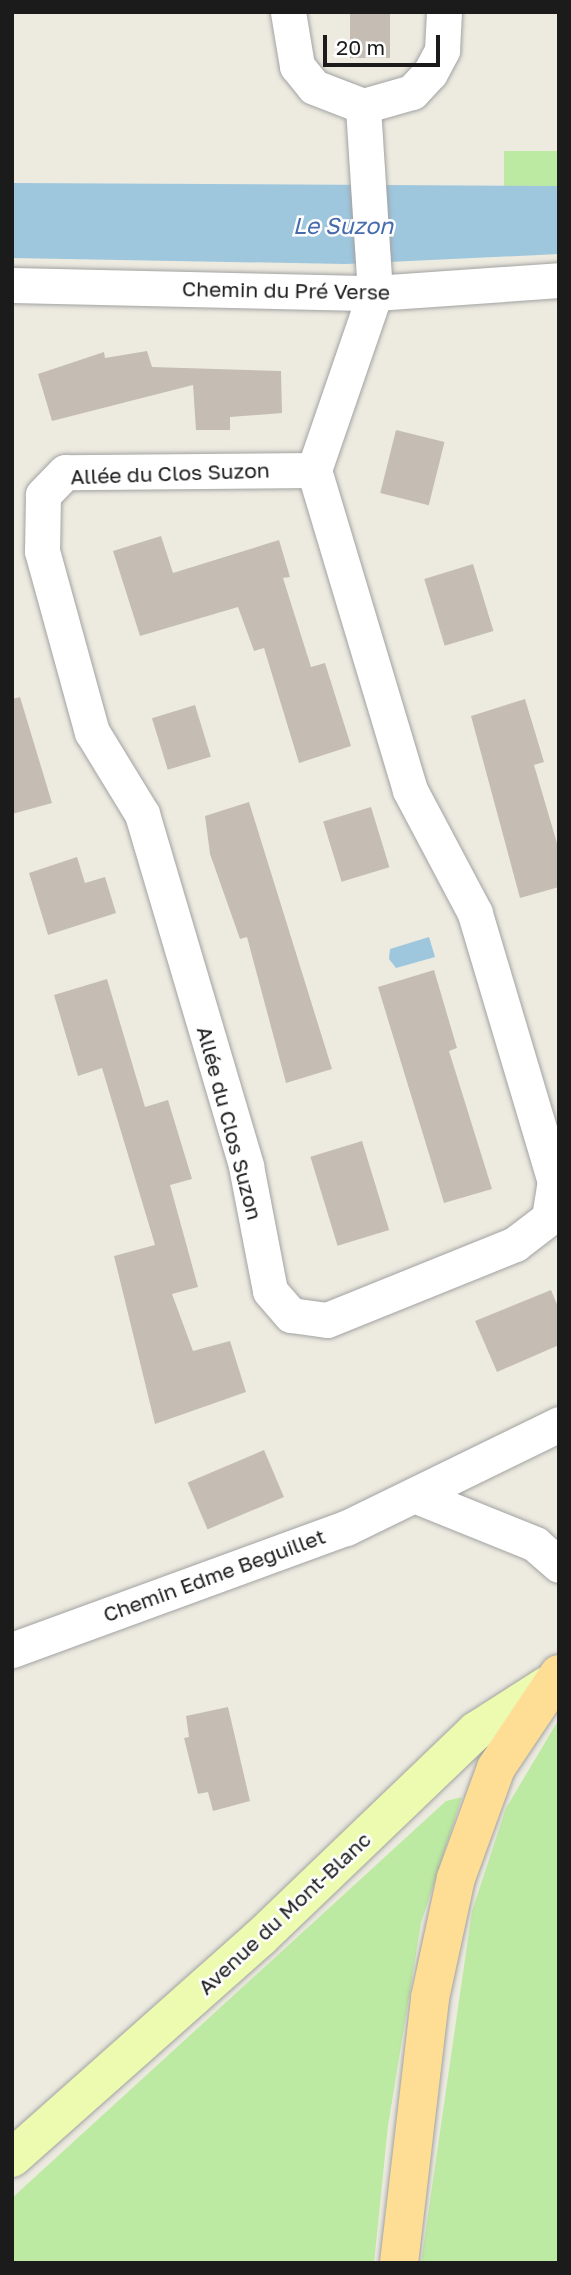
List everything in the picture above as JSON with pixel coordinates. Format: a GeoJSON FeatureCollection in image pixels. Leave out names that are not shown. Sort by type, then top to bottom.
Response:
{"type":"FeatureCollection","features":[{"type":"Feature","properties":{"kind":"main road","name":"Avenue du Mont-Blanc"},"geometry":{"type":"LineString","coordinates":[[12,2158],[260,1938],[476,1731],[555,1680]]}},
{"type":"Feature","properties":{"kind":"main road"},"geometry":{"type":"LineString","coordinates":[[399,2263],[437,1947],[496,1768],[555,1680]]}},
{"type":"Feature","properties":{"kind":"street"},"geometry":{"type":"LineString","coordinates":[[288,12],[297,66],[337,100],[363,106],[412,92],[430,73],[442,50],[444,12]]}},
{"type":"Feature","properties":{"kind":"street"},"geometry":{"type":"LineString","coordinates":[[314,470],[375,293],[363,106]]}},
{"type":"Feature","properties":{"kind":"street","name":"Chemin du Pré Verse"},"geometry":{"type":"LineString","coordinates":[[12,285],[375,293],[559,280]]}},
{"type":"Feature","properties":{"kind":"street","name":"Allée du Clos Suzon"},"geometry":{"type":"LineString","coordinates":[[314,470],[410,790],[475,913],[555,1182],[549,1218],[515,1244],[327,1320],[291,1315],[270,1291],[246,1166],[142,814],[92,732],[43,551],[43,495],[65,472],[314,470]]}},
{"type":"Feature","properties":{"kind":"street","name":"Chemin Edme Beguillet"},"geometry":{"type":"LineString","coordinates":[[12,1650],[346,1528],[559,1424]]}},
{"type":"Feature","properties":{"kind":"street"},"geometry":{"type":"LineString","coordinates":[[414,1495],[535,1544],[559,1565]]}},
{"type":"Feature","properties":{"kind":"green space"},"geometry":{"type":"Polygon","coordinates":[[[504,151],[559,151],[559,186],[504,186],[504,151]]]}},
{"type":"Feature","properties":{"kind":"green space"},"geometry":{"type":"Polygon","coordinates":[[[559,1719],[559,2263],[421,2263],[472,1911],[506,1808],[559,1719]]]}},
{"type":"Feature","properties":{"kind":"green space"},"geometry":{"type":"Polygon","coordinates":[[[462,1797],[421,1923],[388,2126],[374,2263],[12,2263],[12,2198],[446,1801],[462,1797]]]}},
{"type":"Feature","properties":{"kind":"water","name":"Le Suzon"},"geometry":{"type":"Polygon","coordinates":[[[12,183],[559,186],[559,254],[346,264],[12,258],[12,183]]]}},
{"type":"Feature","properties":{"kind":"water"},"geometry":{"type":"Polygon","coordinates":[[[429,937],[435,957],[396,968],[389,959],[390,949],[429,937]]]}},
{"type":"Feature","properties":{"kind":"building"},"geometry":{"type":"Polygon","coordinates":[[[350,12],[390,12],[390,58],[350,58],[350,12]]]}},
{"type":"Feature","properties":{"kind":"building"},"geometry":{"type":"Polygon","coordinates":[[[147,351],[152,367],[281,371],[282,413],[230,417],[230,430],[196,430],[193,385],[52,421],[38,374],[104,352],[105,358],[147,351]]]}},
{"type":"Feature","properties":{"kind":"building"},"geometry":{"type":"Polygon","coordinates":[[[396,430],[445,442],[429,505],[380,493],[396,430]]]}},
{"type":"Feature","properties":{"kind":"building"},"geometry":{"type":"Polygon","coordinates":[[[161,536],[173,573],[279,540],[290,577],[283,578],[311,667],[325,663],[351,746],[299,763],[264,648],[254,651],[238,607],[140,636],[113,551],[161,536]]]}},
{"type":"Feature","properties":{"kind":"building"},"geometry":{"type":"Polygon","coordinates":[[[473,564],[493,631],[445,646],[424,579],[473,564]]]}},
{"type":"Feature","properties":{"kind":"building"},"geometry":{"type":"Polygon","coordinates":[[[20,697],[52,803],[12,814],[12,699],[20,697]]]}},
{"type":"Feature","properties":{"kind":"building"},"geometry":{"type":"Polygon","coordinates":[[[525,699],[544,762],[534,765],[559,850],[559,887],[520,898],[471,716],[525,699]]]}},
{"type":"Feature","properties":{"kind":"building"},"geometry":{"type":"Polygon","coordinates":[[[195,705],[211,757],[168,770],[152,718],[195,705]]]}},
{"type":"Feature","properties":{"kind":"building"},"geometry":{"type":"Polygon","coordinates":[[[249,802],[332,1069],[286,1083],[247,937],[240,939],[210,854],[205,816],[249,802]]]}},
{"type":"Feature","properties":{"kind":"building"},"geometry":{"type":"Polygon","coordinates":[[[371,807],[389,867],[342,882],[323,822],[371,807]]]}},
{"type":"Feature","properties":{"kind":"building"},"geometry":{"type":"Polygon","coordinates":[[[77,857],[85,883],[105,877],[116,913],[48,935],[29,873],[77,857]]]}},
{"type":"Feature","properties":{"kind":"building"},"geometry":{"type":"Polygon","coordinates":[[[434,970],[457,1048],[449,1051],[492,1189],[444,1203],[378,987],[434,970]]]}},
{"type":"Feature","properties":{"kind":"building"},"geometry":{"type":"Polygon","coordinates":[[[107,979],[145,1107],[168,1100],[192,1179],[170,1185],[198,1287],[172,1294],[193,1351],[230,1341],[246,1392],[155,1424],[114,1256],[155,1245],[102,1068],[78,1076],[54,995],[107,979]]]}},
{"type":"Feature","properties":{"kind":"building"},"geometry":{"type":"Polygon","coordinates":[[[362,1141],[389,1230],[338,1246],[310,1157],[362,1141]]]}},
{"type":"Feature","properties":{"kind":"building"},"geometry":{"type":"Polygon","coordinates":[[[551,1290],[559,1309],[559,1345],[497,1372],[475,1321],[551,1290]]]}},
{"type":"Feature","properties":{"kind":"building"},"geometry":{"type":"Polygon","coordinates":[[[264,1450],[284,1497],[208,1529],[188,1482],[264,1450]]]}},
{"type":"Feature","properties":{"kind":"building"},"geometry":{"type":"Polygon","coordinates":[[[228,1707],[250,1801],[213,1811],[208,1792],[198,1794],[184,1738],[189,1737],[186,1716],[228,1707]]]}}]}
